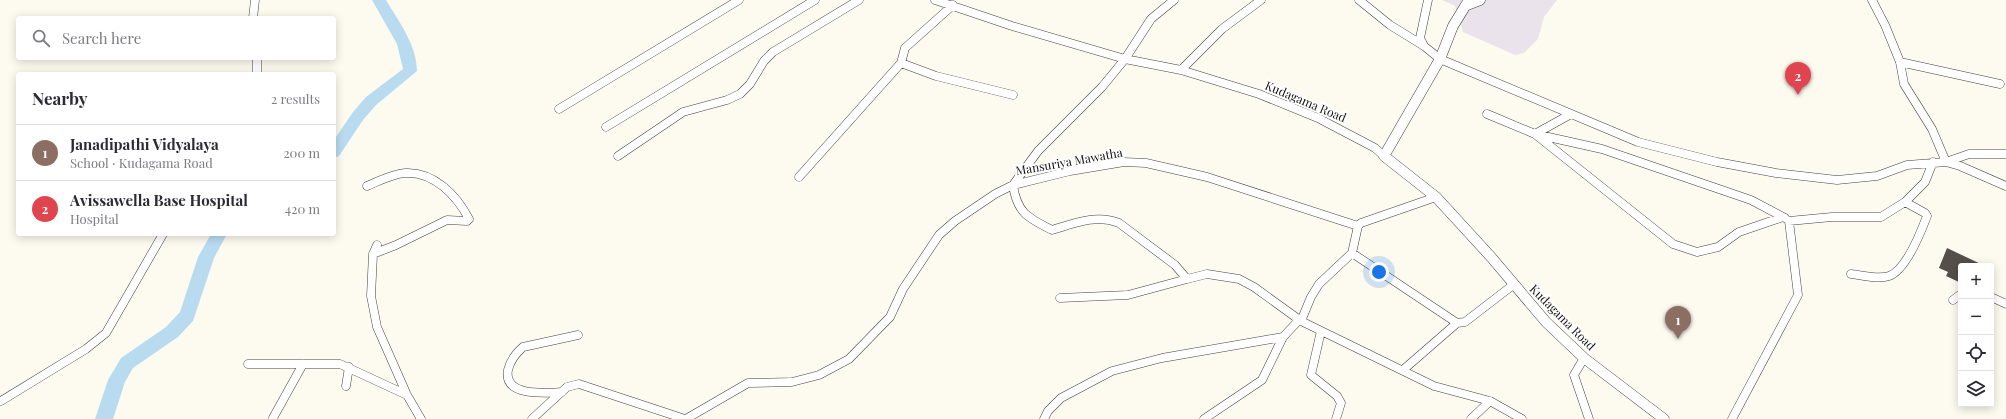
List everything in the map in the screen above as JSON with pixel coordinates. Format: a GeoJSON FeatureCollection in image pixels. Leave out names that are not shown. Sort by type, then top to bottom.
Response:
{"type":"FeatureCollection","features":[{"type":"Feature","properties":{"kind":"street"},"geometry":{"type":"LineString","coordinates":[[253,16],[255,0]]}},
{"type":"Feature","properties":{"kind":"street"},"geometry":{"type":"LineString","coordinates":[[559,109],[739,0]]}},
{"type":"Feature","properties":{"kind":"street"},"geometry":{"type":"LineString","coordinates":[[606,126],[815,0]]}},
{"type":"Feature","properties":{"kind":"street"},"geometry":{"type":"LineString","coordinates":[[618,156],[683,112],[727,100],[740,94],[750,84],[764,61],[773,52],[859,0]]}},
{"type":"Feature","properties":{"kind":"street","name":"Kudagama Road"},"geometry":{"type":"LineString","coordinates":[[935,0],[951,3],[1012,26],[1125,59],[1181,70],[1259,94],[1318,118],[1375,148],[1436,198],[1491,257],[1513,285],[1546,322],[1584,358],[1664,419]]}},
{"type":"Feature","properties":{"kind":"street","name":"Mansuriya Mawatha"},"geometry":{"type":"LineString","coordinates":[[1012,185],[1038,151],[1102,88],[1125,59],[1152,19],[1174,0]]}},
{"type":"Feature","properties":{"kind":"street"},"geometry":{"type":"LineString","coordinates":[[1181,70],[1222,29],[1260,0]]}},
{"type":"Feature","properties":{"kind":"street"},"geometry":{"type":"LineString","coordinates":[[1359,0],[1390,25],[1424,46],[1440,60],[1638,142],[1717,162],[1776,173],[1837,180],[1877,176],[1907,165],[1946,162],[1960,166],[2006,186]]}},
{"type":"Feature","properties":{"kind":"street"},"geometry":{"type":"LineString","coordinates":[[1424,46],[1420,38],[1428,0]]}},
{"type":"Feature","properties":{"kind":"street"},"geometry":{"type":"LineString","coordinates":[[1384,156],[1440,60],[1453,26],[1468,3],[1480,0]]}},
{"type":"Feature","properties":{"kind":"street"},"geometry":{"type":"LineString","coordinates":[[1872,0],[1885,25],[1900,62],[1904,84],[1932,129],[1946,162]]}},
{"type":"Feature","properties":{"kind":"street"},"geometry":{"type":"LineString","coordinates":[[799,177],[900,63],[905,48],[951,3]]}},
{"type":"Feature","properties":{"kind":"street"},"geometry":{"type":"LineString","coordinates":[[257,60],[257,72]]}},
{"type":"Feature","properties":{"kind":"street"},"geometry":{"type":"LineString","coordinates":[[1900,62],[2000,84]]}},
{"type":"Feature","properties":{"kind":"street"},"geometry":{"type":"LineString","coordinates":[[900,63],[936,76],[1013,95]]}},
{"type":"Feature","properties":{"kind":"street"},"geometry":{"type":"LineString","coordinates":[[1486,114],[1535,134],[1602,149],[1751,200],[1786,219]]}},
{"type":"Feature","properties":{"kind":"street"},"geometry":{"type":"LineString","coordinates":[[1535,134],[1571,114]]}},
{"type":"Feature","properties":{"kind":"street"},"geometry":{"type":"LineString","coordinates":[[1535,134],[1673,244],[1697,252],[1718,247],[1739,232],[1786,219],[1881,217],[1905,202],[1925,182],[1933,162]]}},
{"type":"Feature","properties":{"kind":"street"},"geometry":{"type":"LineString","coordinates":[[1946,162],[1969,154],[2006,154]]}},
{"type":"Feature","properties":{"kind":"street","name":"Mansuriya Mawatha"},"geometry":{"type":"LineString","coordinates":[[1012,185],[1085,168],[1124,162],[1146,163],[1207,177],[1358,226]]}},
{"type":"Feature","properties":{"kind":"street"},"geometry":{"type":"LineString","coordinates":[[367,186],[391,176],[411,173],[427,177],[449,191],[462,205],[469,219],[467,221],[447,220],[396,245],[375,249],[371,296],[377,327],[407,395],[421,419]]}},
{"type":"Feature","properties":{"kind":"street"},"geometry":{"type":"LineString","coordinates":[[532,419],[567,388],[579,384],[685,419],[748,383],[792,382],[819,375],[849,358],[890,317],[903,289],[940,235],[955,221],[995,194],[1012,185],[1018,208],[1026,217],[1052,230],[1098,217],[1109,217],[1175,265],[1187,279]]}},
{"type":"Feature","properties":{"kind":"street"},"geometry":{"type":"LineString","coordinates":[[1204,419],[1262,380],[1283,337],[1300,321],[1319,284],[1352,253],[1358,226],[1361,223],[1436,198]]}},
{"type":"Feature","properties":{"kind":"street"},"geometry":{"type":"LineString","coordinates":[[1851,274],[1889,276],[1900,269],[1924,226],[1927,216],[1925,213],[1905,202]]}},
{"type":"Feature","properties":{"kind":"street"},"geometry":{"type":"LineString","coordinates":[[1732,419],[1798,295],[1786,219]]}},
{"type":"Feature","properties":{"kind":"street"},"geometry":{"type":"LineString","coordinates":[[1,401],[86,349],[106,333],[162,236]]}},
{"type":"Feature","properties":{"kind":"street"},"geometry":{"type":"LineString","coordinates":[[1352,253],[1457,323]]}},
{"type":"Feature","properties":{"kind":"street"},"geometry":{"type":"LineString","coordinates":[[1060,298],[1128,295],[1208,274],[1239,279],[1254,287],[1300,321],[1434,386],[1490,401],[1522,419]]}},
{"type":"Feature","properties":{"kind":"street"},"geometry":{"type":"LineString","coordinates":[[1402,370],[1457,323],[1465,322],[1513,285]]}},
{"type":"Feature","properties":{"kind":"street"},"geometry":{"type":"LineString","coordinates":[[1953,300],[1958,296]]}},
{"type":"Feature","properties":{"kind":"street"},"geometry":{"type":"LineString","coordinates":[[1994,298],[2006,304]]}},
{"type":"Feature","properties":{"kind":"street"},"geometry":{"type":"LineString","coordinates":[[1321,331],[1311,376],[1337,396],[1341,403],[1336,419]]}},
{"type":"Feature","properties":{"kind":"street"},"geometry":{"type":"LineString","coordinates":[[562,392],[540,393],[521,391],[510,383],[507,372],[513,359],[523,347],[578,335]]}},
{"type":"Feature","properties":{"kind":"street"},"geometry":{"type":"LineString","coordinates":[[1044,419],[1048,411],[1061,398],[1112,371],[1162,358],[1283,337]]}},
{"type":"Feature","properties":{"kind":"street"},"geometry":{"type":"LineString","coordinates":[[1584,358],[1574,375],[1589,419]]}},
{"type":"Feature","properties":{"kind":"street"},"geometry":{"type":"LineString","coordinates":[[248,364],[340,364],[407,395]]}},
{"type":"Feature","properties":{"kind":"street"},"geometry":{"type":"LineString","coordinates":[[273,418],[303,364]]}},
{"type":"Feature","properties":{"kind":"street"},"geometry":{"type":"LineString","coordinates":[[346,386],[349,367]]}},
{"type":"Feature","properties":{"kind":"street"},"geometry":{"type":"LineString","coordinates":[[1471,419],[1490,401]]}},
{"type":"Feature","properties":{"kind":"shaded area"},"geometry":{"type":"Polygon","coordinates":[[[1442,0],[1557,0],[1544,17],[1538,39],[1524,53],[1515,55],[1463,32],[1455,6],[1442,0]]]}},
{"type":"Feature","properties":{"kind":"building"},"geometry":{"type":"Polygon","coordinates":[[[1947,248],[1979,263],[1958,263],[1958,282],[1946,276],[1948,272],[1939,268],[1947,248]]]}},
{"type":"Feature","properties":{"kind":"waterway"},"geometry":{"type":"LineString","coordinates":[[336,149],[358,116],[371,101],[410,71],[410,63],[404,44],[379,0]]}},
{"type":"Feature","properties":{"kind":"waterway"},"geometry":{"type":"LineString","coordinates":[[104,419],[117,380],[127,363],[172,332],[187,316],[206,257],[218,236]]}},
{"type":"Feature","properties":{"kind":"place","name":"Avissawella Base Hospital"},"geometry":{"type":"Point","coordinates":[1798,95]}},
{"type":"Feature","properties":{"kind":"place","name":"Janadipathi Vidyalaya"},"geometry":{"type":"Point","coordinates":[1678,339]}}]}
